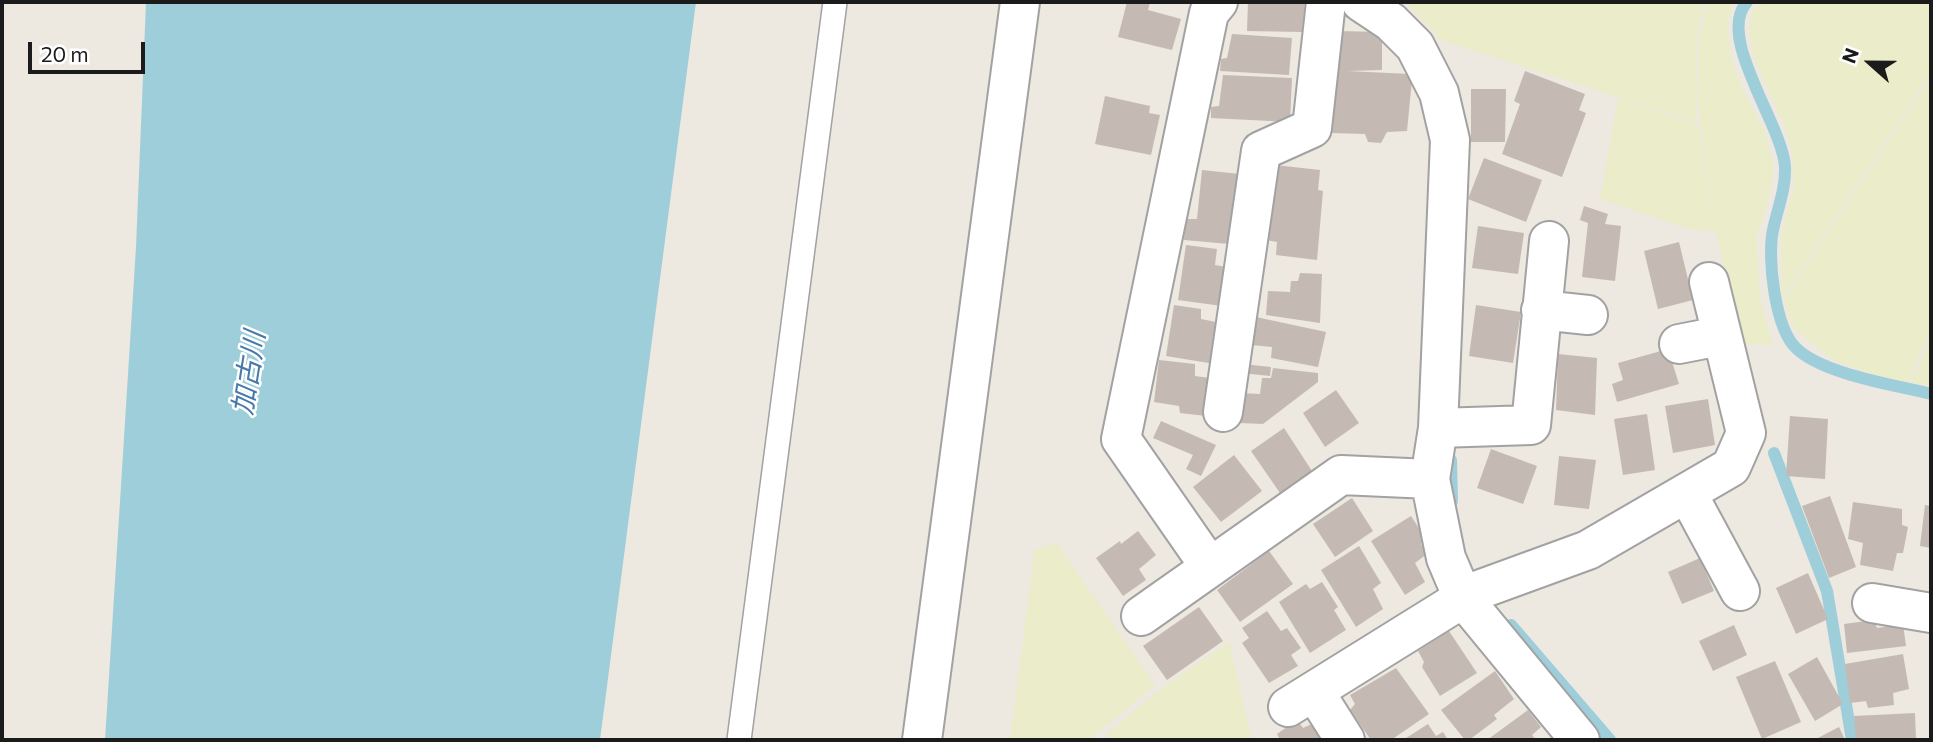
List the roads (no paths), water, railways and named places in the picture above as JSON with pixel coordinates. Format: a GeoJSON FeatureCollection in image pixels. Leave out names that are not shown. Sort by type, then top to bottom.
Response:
{"type":"FeatureCollection","features":[{"type":"Feature","properties":{"kind":"street"},"geometry":{"type":"LineString","coordinates":[[922,740],[1020,2]]}},
{"type":"Feature","properties":{"kind":"street"},"geometry":{"type":"LineString","coordinates":[[1223,412],[1256,270],[1261,151],[1312,128],[1326,2]]}},
{"type":"Feature","properties":{"kind":"street"},"geometry":{"type":"LineString","coordinates":[[1361,2],[1391,22],[1415,46],[1438,93],[1450,140],[1438,428],[1430,479],[1446,558],[1462,598],[1580,740]]}},
{"type":"Feature","properties":{"kind":"street"},"geometry":{"type":"LineString","coordinates":[[1201,7],[1121,439],[1210,567]]}},
{"type":"Feature","properties":{"kind":"street"},"geometry":{"type":"LineString","coordinates":[[1438,428],[1531,425],[1549,241]]}},
{"type":"Feature","properties":{"kind":"street"},"geometry":{"type":"LineString","coordinates":[[1345,740],[1301,699],[1473,592],[1588,551],[1731,467],[1746,433],[1720,336],[1709,282]]}},
{"type":"Feature","properties":{"kind":"street"},"geometry":{"type":"LineString","coordinates":[[1541,310],[1588,315]]}},
{"type":"Feature","properties":{"kind":"street"},"geometry":{"type":"LineString","coordinates":[[1678,344],[1720,336]]}},
{"type":"Feature","properties":{"kind":"street"},"geometry":{"type":"LineString","coordinates":[[1141,615],[1341,475],[1430,479]]}},
{"type":"Feature","properties":{"kind":"street"},"geometry":{"type":"LineString","coordinates":[[1687,493],[1740,592]]}},
{"type":"Feature","properties":{"kind":"street"},"geometry":{"type":"LineString","coordinates":[[1872,603],[1931,613]]}},
{"type":"Feature","properties":{"kind":"lane"},"geometry":{"type":"LineString","coordinates":[[739,740],[835,2]]}},
{"type":"Feature","properties":{"kind":"water","name":"加古川"},"geometry":{"type":"Polygon","coordinates":[[[146,2],[696,2],[600,740],[105,740],[136,247],[146,2]]]}},
{"type":"Feature","properties":{"kind":"waterway"},"geometry":{"type":"LineString","coordinates":[[1747,2],[1739,17],[1739,37],[1744,59],[1774,128],[1785,167],[1783,191],[1771,242],[1771,257],[1774,292],[1789,338],[1796,348],[1823,365],[1931,394]]}},
{"type":"Feature","properties":{"kind":"waterway"},"geometry":{"type":"LineString","coordinates":[[1774,453],[1827,591],[1852,740]]}},
{"type":"Feature","properties":{"kind":"waterway"},"geometry":{"type":"LineString","coordinates":[[1451,460],[1452,501]]}},
{"type":"Feature","properties":{"kind":"waterway"},"geometry":{"type":"LineString","coordinates":[[1511,625],[1610,740]]}}]}
